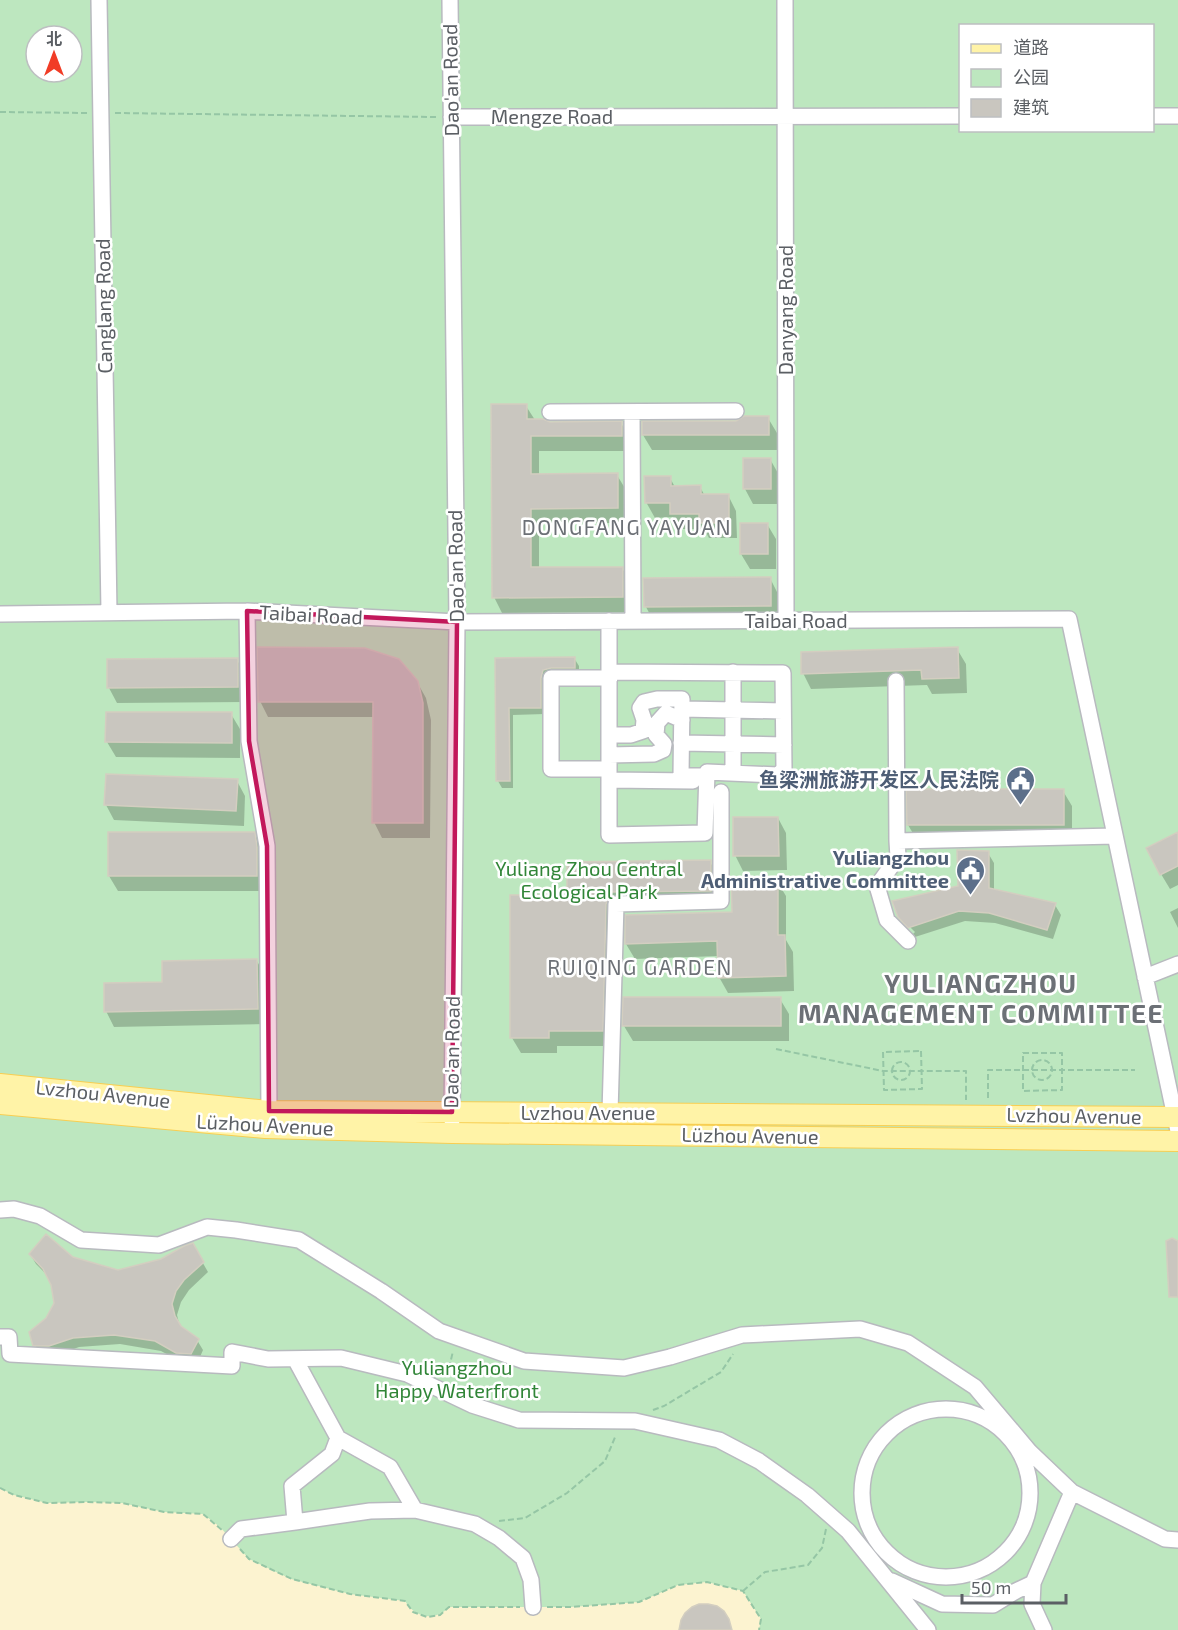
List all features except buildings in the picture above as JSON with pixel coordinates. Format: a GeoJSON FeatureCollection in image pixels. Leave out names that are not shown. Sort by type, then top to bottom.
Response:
{"type":"FeatureCollection","features":[{"type":"Feature","properties":{"kind":"main road","name":"Lvzhou Avenue"},"geometry":{"type":"LineString","coordinates":[[0,1084],[268,1111],[988,1115],[1177,1122]]}},
{"type":"Feature","properties":{"kind":"main road","name":"Lüzhou Avenue"},"geometry":{"type":"LineString","coordinates":[[0,1104],[265,1128],[452,1133],[1178,1141]]}},
{"type":"Feature","properties":{"kind":"street","name":"Canglang Road"},"geometry":{"type":"LineString","coordinates":[[99,0],[109,612]]}},
{"type":"Feature","properties":{"kind":"street","name":"Dao'an Road"},"geometry":{"type":"LineString","coordinates":[[450,0],[457,622],[452,1133]]}},
{"type":"Feature","properties":{"kind":"street","name":"Danyang Road"},"geometry":{"type":"LineString","coordinates":[[785,0],[786,621]]}},
{"type":"Feature","properties":{"kind":"street","name":"Mengze Road"},"geometry":{"type":"LineString","coordinates":[[451,117],[959,116]]}},
{"type":"Feature","properties":{"kind":"street"},"geometry":{"type":"LineString","coordinates":[[1154,116],[1178,116]]}},
{"type":"Feature","properties":{"kind":"street"},"geometry":{"type":"LineString","coordinates":[[550,412],[736,411]]}},
{"type":"Feature","properties":{"kind":"street"},"geometry":{"type":"LineString","coordinates":[[632,412],[633,621]]}},
{"type":"Feature","properties":{"kind":"street","name":"Taibai Road"},"geometry":{"type":"LineString","coordinates":[[0,614],[247,611],[457,622],[1069,619],[1177,1122]]}},
{"type":"Feature","properties":{"kind":"street"},"geometry":{"type":"LineString","coordinates":[[247,611],[249,741],[267,846],[268,1111]]}},
{"type":"Feature","properties":{"kind":"street"},"geometry":{"type":"LineString","coordinates":[[609,621],[610,675],[609,735],[609,768],[609,835],[705,833],[707,779],[707,772],[778,775],[784,769],[783,673],[682,672],[610,675],[551,678],[551,770],[609,768],[707,779]]}},
{"type":"Feature","properties":{"kind":"street"},"geometry":{"type":"LineString","coordinates":[[682,672],[681,776],[707,779]]}},
{"type":"Feature","properties":{"kind":"street"},"geometry":{"type":"LineString","coordinates":[[734,672],[734,773]]}},
{"type":"Feature","properties":{"kind":"street"},"geometry":{"type":"LineString","coordinates":[[896,681],[898,857],[877,886],[887,920],[908,941]]}},
{"type":"Feature","properties":{"kind":"street"},"geometry":{"type":"LineString","coordinates":[[609,735],[631,735],[643,731],[644,720],[640,708],[644,702],[657,699],[682,709]]}},
{"type":"Feature","properties":{"kind":"street"},"geometry":{"type":"LineString","coordinates":[[609,768],[663,750],[664,744],[656,735],[657,723],[666,713],[682,709],[783,711]]}},
{"type":"Feature","properties":{"kind":"street"},"geometry":{"type":"LineString","coordinates":[[681,743],[783,745]]}},
{"type":"Feature","properties":{"kind":"street"},"geometry":{"type":"LineString","coordinates":[[610,1113],[616,904],[721,901],[721,792]]}},
{"type":"Feature","properties":{"kind":"street"},"geometry":{"type":"LineString","coordinates":[[897,841],[1115,837]]}},
{"type":"Feature","properties":{"kind":"street"},"geometry":{"type":"LineString","coordinates":[[1145,976],[1178,964]]}},
{"type":"Feature","properties":{"kind":"street"},"geometry":{"type":"LineString","coordinates":[[0,1210],[14,1209],[40,1216],[81,1240],[159,1245],[207,1227],[299,1240],[374,1286],[439,1331],[524,1361],[624,1368],[742,1335],[860,1329],[908,1343],[975,1387],[1030,1452],[1072,1492],[1165,1539],[1178,1540]]}},
{"type":"Feature","properties":{"kind":"street"},"geometry":{"type":"LineString","coordinates":[[0,1337],[9,1337],[10,1354],[232,1366],[232,1352],[268,1359],[340,1358],[407,1374],[472,1405],[519,1420],[635,1421],[719,1440],[759,1461],[807,1494],[830,1514],[859,1544],[928,1630]]}},
{"type":"Feature","properties":{"kind":"street"},"geometry":{"type":"LineString","coordinates":[[295,1359],[338,1438],[390,1467],[416,1510]]}},
{"type":"Feature","properties":{"kind":"street"},"geometry":{"type":"LineString","coordinates":[[940,1409],[967,1411],[992,1422],[1012,1440],[1026,1463],[1031,1490],[1028,1517],[1017,1541],[997,1562],[971,1575],[942,1578],[914,1572],[890,1557],[872,1534],[862,1507],[862,1478],[872,1451],[891,1429],[914,1415],[940,1409]]}},
{"type":"Feature","properties":{"kind":"street"},"geometry":{"type":"LineString","coordinates":[[295,1522],[292,1486],[332,1454],[338,1438]]}},
{"type":"Feature","properties":{"kind":"street"},"geometry":{"type":"LineString","coordinates":[[1044,1630],[1032,1604],[1034,1583],[1072,1492]]}},
{"type":"Feature","properties":{"kind":"street"},"geometry":{"type":"LineString","coordinates":[[231,1539],[241,1529],[370,1511],[416,1510],[475,1524],[499,1538],[523,1558],[531,1580],[533,1607]]}},
{"type":"Feature","properties":{"kind":"street"},"geometry":{"type":"LineString","coordinates":[[859,1544],[872,1534]]}},
{"type":"Feature","properties":{"kind":"street"},"geometry":{"type":"LineString","coordinates":[[886,1578],[942,1604],[993,1605],[1034,1583]]}},
{"type":"Feature","properties":{"kind":"path"},"geometry":{"type":"LineString","coordinates":[[0,112],[451,117]]}},
{"type":"Feature","properties":{"kind":"path"},"geometry":{"type":"LineString","coordinates":[[776,1049],[883,1071],[966,1071],[966,1115]]}},
{"type":"Feature","properties":{"kind":"path"},"geometry":{"type":"LineString","coordinates":[[921,1051],[922,1089],[884,1090],[883,1071],[883,1052],[921,1051]]}},
{"type":"Feature","properties":{"kind":"path"},"geometry":{"type":"LineString","coordinates":[[1023,1053],[1062,1053],[1062,1090],[1023,1090],[1023,1070],[1023,1053]]}},
{"type":"Feature","properties":{"kind":"path"},"geometry":{"type":"LineString","coordinates":[[1042,1060],[1050,1064],[1052,1070],[1050,1076],[1044,1079],[1035,1076],[1032,1070],[1034,1064],[1042,1060]]}},
{"type":"Feature","properties":{"kind":"path"},"geometry":{"type":"LineString","coordinates":[[901,1062],[908,1066],[910,1071],[908,1077],[902,1079],[897,1078],[892,1071],[894,1066],[901,1062]]}},
{"type":"Feature","properties":{"kind":"path"},"geometry":{"type":"LineString","coordinates":[[988,1115],[988,1070],[1135,1070]]}},
{"type":"Feature","properties":{"kind":"path"},"geometry":{"type":"LineString","coordinates":[[653,1410],[664,1406],[721,1371],[732,1356],[742,1335]]}},
{"type":"Feature","properties":{"kind":"path"},"geometry":{"type":"LineString","coordinates":[[444,1392],[457,1337]]}},
{"type":"Feature","properties":{"kind":"path"},"geometry":{"type":"LineString","coordinates":[[475,1524],[525,1518],[567,1493],[605,1461],[622,1421]]}},
{"type":"Feature","properties":{"kind":"path"},"geometry":{"type":"LineString","coordinates":[[0,1488],[14,1495],[47,1503],[122,1503],[164,1512],[203,1514],[220,1527],[249,1559],[291,1579],[350,1594],[405,1601],[413,1611],[427,1617],[440,1614],[449,1607],[571,1607],[639,1602],[678,1585],[707,1582],[743,1592],[761,1619],[759,1630]]}},
{"type":"Feature","properties":{"kind":"path"},"geometry":{"type":"LineString","coordinates":[[743,1592],[765,1572],[808,1565],[822,1548],[830,1514]]}},
{"type":"Feature","properties":{"kind":"highlighted area"},"geometry":{"type":"Polygon","coordinates":[[[247,611],[457,622],[452,1112],[269,1111],[267,846],[249,741],[247,611]]]}},
{"type":"Feature","properties":{"kind":"green space","name":"Yuliang Zhou Central Ecological Park"},"geometry":{"type":"Polygon","coordinates":[[[0,0],[1178,0],[1178,1630],[0,1630],[0,0]]]}},
{"type":"Feature","properties":{"kind":"sand"},"geometry":{"type":"Polygon","coordinates":[[[0,1488],[14,1495],[47,1503],[122,1503],[164,1512],[203,1514],[220,1527],[249,1559],[291,1579],[350,1594],[405,1601],[414,1611],[426,1616],[438,1615],[449,1607],[571,1607],[639,1602],[678,1585],[707,1582],[743,1591],[761,1619],[759,1630],[0,1630],[0,1488]]]}},
{"type":"Feature","properties":{"kind":"place","name":"鱼梁洲旅游开发区人民法院"},"geometry":{"type":"Point","coordinates":[1020,806]}},
{"type":"Feature","properties":{"kind":"place","name":"Yuliangzhou Administrative Committee"},"geometry":{"type":"Point","coordinates":[970,896]}},
{"type":"Feature","properties":{"kind":"district","name":"DONGFANG YAYUAN"},"geometry":{"type":"Point","coordinates":[627,528]}},
{"type":"Feature","properties":{"kind":"district","name":"RUIQING GARDEN"},"geometry":{"type":"Point","coordinates":[640,968]}},
{"type":"Feature","properties":{"kind":"district","name":"YULIANGZHOU MANAGEMENT COMMITTEE"},"geometry":{"type":"Point","coordinates":[981,999]}},
{"type":"Feature","properties":{"kind":"park label","name":"Yuliangzhou Happy Waterfront"},"geometry":{"type":"Point","coordinates":[457,1380]}}]}
